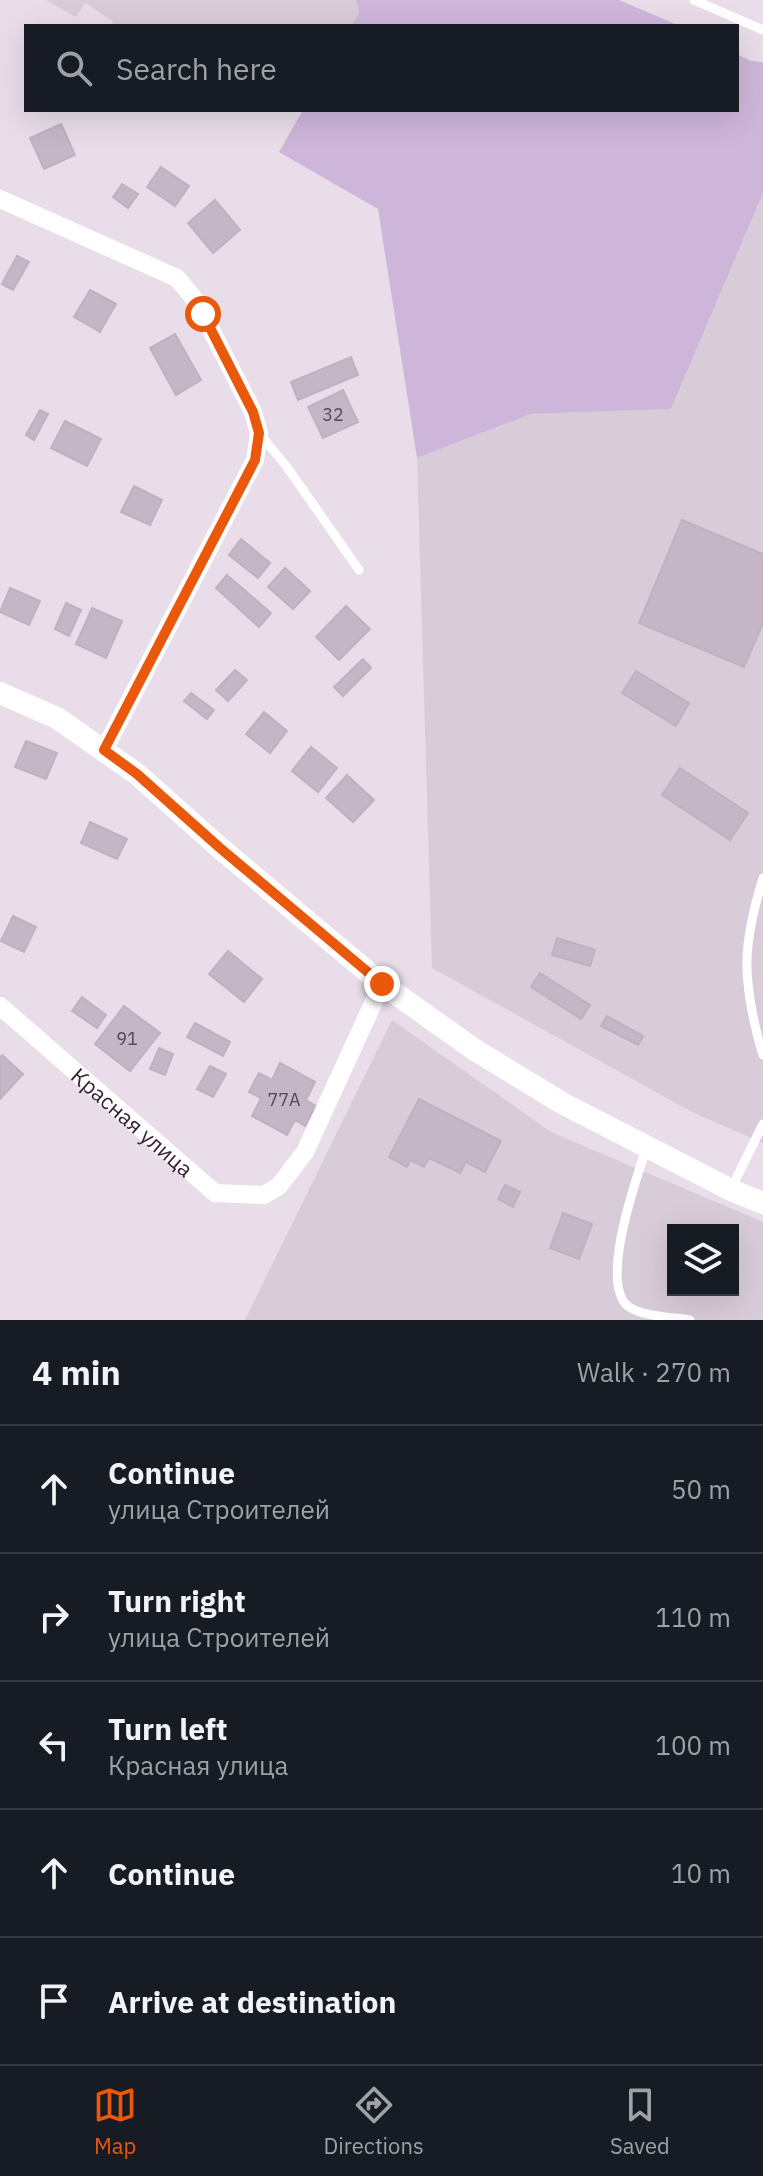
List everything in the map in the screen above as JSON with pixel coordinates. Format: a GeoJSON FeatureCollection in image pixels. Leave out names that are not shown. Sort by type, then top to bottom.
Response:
{"type":"FeatureCollection","features":[{"type":"Feature","properties":{"kind":"main road"},"geometry":{"type":"LineString","coordinates":[[0,693],[57,718],[137,774],[382,984],[475,1050],[549,1096],[731,1190],[763,1203]]}},
{"type":"Feature","properties":{"kind":"street"},"geometry":{"type":"LineString","coordinates":[[0,199],[177,278],[203,314],[253,412],[259,433],[255,460],[104,750]]}},
{"type":"Feature","properties":{"kind":"street","name":"Красная улица"},"geometry":{"type":"LineString","coordinates":[[0,1006],[215,1193],[264,1195],[279,1186],[305,1152],[382,984]]}},
{"type":"Feature","properties":{"kind":"lane"},"geometry":{"type":"LineString","coordinates":[[694,0],[763,30]]}},
{"type":"Feature","properties":{"kind":"lane"},"geometry":{"type":"LineString","coordinates":[[259,433],[287,467],[359,570]]}},
{"type":"Feature","properties":{"kind":"lane"},"geometry":{"type":"LineString","coordinates":[[763,878],[754,908],[747,968],[757,1036],[763,1055]]}},
{"type":"Feature","properties":{"kind":"lane"},"geometry":{"type":"LineString","coordinates":[[731,1190],[763,1124]]}},
{"type":"Feature","properties":{"kind":"lane"},"geometry":{"type":"LineString","coordinates":[[647,1146],[620,1245],[619,1290],[631,1308],[690,1320]]}},
{"type":"Feature","properties":{"kind":"shaded area"},"geometry":{"type":"Polygon","coordinates":[[[46,0],[356,0],[359,13],[352,24],[112,24],[113,21],[85,3],[76,17],[46,0]]]}},
{"type":"Feature","properties":{"kind":"shaded area"},"geometry":{"type":"Polygon","coordinates":[[[356,0],[619,0],[675,24],[352,24],[359,13],[356,0]]]}},
{"type":"Feature","properties":{"kind":"shaded area"},"geometry":{"type":"Polygon","coordinates":[[[739,55],[763,62],[763,193],[671,409],[531,414],[417,458],[378,209],[279,152],[302,112],[739,112],[739,55]]]}},
{"type":"Feature","properties":{"kind":"shaded area"},"geometry":{"type":"Polygon","coordinates":[[[763,193],[763,1143],[692,1112],[432,968],[417,458],[531,414],[671,409],[763,193]]]}},
{"type":"Feature","properties":{"kind":"shaded area"},"geometry":{"type":"Polygon","coordinates":[[[392,1020],[551,1132],[763,1222],[763,1320],[245,1320],[392,1020]]]}},
{"type":"Feature","properties":{"kind":"building"},"geometry":{"type":"Polygon","coordinates":[[[61,124],[75,155],[44,169],[30,138],[61,124]]]}},
{"type":"Feature","properties":{"kind":"building"},"geometry":{"type":"Polygon","coordinates":[[[161,167],[189,186],[175,206],[147,187],[161,167]]]}},
{"type":"Feature","properties":{"kind":"building"},"geometry":{"type":"Polygon","coordinates":[[[122,184],[138,194],[128,208],[113,197],[122,184]]]}},
{"type":"Feature","properties":{"kind":"building"},"geometry":{"type":"Polygon","coordinates":[[[215,200],[240,230],[213,253],[188,223],[215,200]]]}},
{"type":"Feature","properties":{"kind":"building"},"geometry":{"type":"Polygon","coordinates":[[[17,256],[29,262],[13,290],[2,284],[17,256]]]}},
{"type":"Feature","properties":{"kind":"building"},"geometry":{"type":"Polygon","coordinates":[[[90,290],[116,304],[100,332],[74,317],[90,290]]]}},
{"type":"Feature","properties":{"kind":"building"},"geometry":{"type":"Polygon","coordinates":[[[175,334],[201,380],[176,395],[150,348],[175,334]]]}},
{"type":"Feature","properties":{"kind":"building"},"geometry":{"type":"Polygon","coordinates":[[[351,357],[358,375],[298,400],[291,382],[351,357]]]}},
{"type":"Feature","properties":{"kind":"building"},"geometry":{"type":"Polygon","coordinates":[[[343,390],[358,422],[323,438],[308,407],[343,390]]]}},
{"type":"Feature","properties":{"kind":"building"},"geometry":{"type":"Polygon","coordinates":[[[40,410],[48,414],[34,440],[26,435],[40,410]]]}},
{"type":"Feature","properties":{"kind":"building"},"geometry":{"type":"Polygon","coordinates":[[[65,421],[101,439],[87,466],[51,448],[65,421]]]}},
{"type":"Feature","properties":{"kind":"building"},"geometry":{"type":"Polygon","coordinates":[[[134,486],[162,500],[150,525],[121,512],[134,486]]]}},
{"type":"Feature","properties":{"kind":"building"},"geometry":{"type":"Polygon","coordinates":[[[682,520],[763,554],[763,623],[744,667],[639,623],[682,520]]]}},
{"type":"Feature","properties":{"kind":"building"},"geometry":{"type":"Polygon","coordinates":[[[241,539],[270,563],[258,578],[229,555],[241,539]]]}},
{"type":"Feature","properties":{"kind":"building"},"geometry":{"type":"Polygon","coordinates":[[[285,568],[310,591],[293,609],[268,587],[285,568]]]}},
{"type":"Feature","properties":{"kind":"building"},"geometry":{"type":"Polygon","coordinates":[[[227,575],[271,613],[259,627],[216,588],[227,575]]]}},
{"type":"Feature","properties":{"kind":"building"},"geometry":{"type":"Polygon","coordinates":[[[10,588],[40,601],[29,625],[0,612],[10,588]]]}},
{"type":"Feature","properties":{"kind":"building"},"geometry":{"type":"Polygon","coordinates":[[[66,603],[81,610],[69,636],[55,629],[66,603]]]}},
{"type":"Feature","properties":{"kind":"building"},"geometry":{"type":"Polygon","coordinates":[[[346,606],[370,629],[339,660],[316,637],[346,606]]]}},
{"type":"Feature","properties":{"kind":"building"},"geometry":{"type":"Polygon","coordinates":[[[92,608],[122,621],[106,658],[76,644],[92,608]]]}},
{"type":"Feature","properties":{"kind":"building"},"geometry":{"type":"Polygon","coordinates":[[[363,659],[371,668],[343,696],[334,687],[363,659]]]}},
{"type":"Feature","properties":{"kind":"building"},"geometry":{"type":"Polygon","coordinates":[[[235,670],[247,680],[228,701],[216,690],[235,670]]]}},
{"type":"Feature","properties":{"kind":"building"},"geometry":{"type":"Polygon","coordinates":[[[636,671],[689,703],[676,726],[622,693],[636,671]]]}},
{"type":"Feature","properties":{"kind":"building"},"geometry":{"type":"Polygon","coordinates":[[[191,693],[214,710],[207,719],[184,701],[191,693]]]}},
{"type":"Feature","properties":{"kind":"building"},"geometry":{"type":"Polygon","coordinates":[[[264,712],[287,731],[270,753],[246,734],[264,712]]]}},
{"type":"Feature","properties":{"kind":"building"},"geometry":{"type":"Polygon","coordinates":[[[26,741],[57,753],[46,779],[15,767],[26,741]]]}},
{"type":"Feature","properties":{"kind":"building"},"geometry":{"type":"Polygon","coordinates":[[[311,747],[337,768],[318,792],[292,771],[311,747]]]}},
{"type":"Feature","properties":{"kind":"building"},"geometry":{"type":"Polygon","coordinates":[[[680,768],[748,813],[730,840],[662,795],[680,768]]]}},
{"type":"Feature","properties":{"kind":"building"},"geometry":{"type":"Polygon","coordinates":[[[347,775],[374,800],[353,822],[326,798],[347,775]]]}},
{"type":"Feature","properties":{"kind":"building"},"geometry":{"type":"Polygon","coordinates":[[[90,822],[127,839],[117,859],[81,843],[90,822]]]}},
{"type":"Feature","properties":{"kind":"building"},"geometry":{"type":"Polygon","coordinates":[[[13,916],[36,927],[24,952],[1,941],[13,916]]]}},
{"type":"Feature","properties":{"kind":"building"},"geometry":{"type":"Polygon","coordinates":[[[557,938],[595,950],[590,966],[552,955],[557,938]]]}},
{"type":"Feature","properties":{"kind":"building"},"geometry":{"type":"Polygon","coordinates":[[[228,951],[262,979],[244,1002],[209,974],[228,951]]]}},
{"type":"Feature","properties":{"kind":"building"},"geometry":{"type":"Polygon","coordinates":[[[540,973],[590,1005],[581,1019],[531,987],[540,973]]]}},
{"type":"Feature","properties":{"kind":"building"},"geometry":{"type":"Polygon","coordinates":[[[82,997],[106,1015],[97,1028],[72,1011],[82,997]]]}},
{"type":"Feature","properties":{"kind":"building"},"geometry":{"type":"Polygon","coordinates":[[[124,1006],[160,1033],[130,1071],[95,1044],[124,1006]]]}},
{"type":"Feature","properties":{"kind":"building"},"geometry":{"type":"Polygon","coordinates":[[[607,1016],[643,1036],[638,1045],[601,1026],[607,1016]]]}},
{"type":"Feature","properties":{"kind":"building"},"geometry":{"type":"Polygon","coordinates":[[[195,1023],[230,1042],[223,1056],[187,1037],[195,1023]]]}},
{"type":"Feature","properties":{"kind":"building"},"geometry":{"type":"Polygon","coordinates":[[[159,1048],[173,1054],[165,1075],[150,1069],[159,1048]]]}},
{"type":"Feature","properties":{"kind":"building"},"geometry":{"type":"Polygon","coordinates":[[[2,1055],[23,1074],[0,1099],[0,1058],[2,1055]]]}},
{"type":"Feature","properties":{"kind":"building"},"geometry":{"type":"Polygon","coordinates":[[[280,1063],[315,1082],[306,1100],[316,1106],[305,1126],[295,1120],[287,1135],[252,1116],[261,1098],[249,1092],[259,1073],[272,1080],[280,1063]]]}},
{"type":"Feature","properties":{"kind":"building"},"geometry":{"type":"Polygon","coordinates":[[[210,1066],[226,1074],[213,1097],[197,1089],[210,1066]]]}},
{"type":"Feature","properties":{"kind":"building"},"geometry":{"type":"Polygon","coordinates":[[[419,1099],[501,1141],[485,1172],[466,1162],[460,1173],[429,1158],[424,1167],[410,1160],[407,1167],[389,1157],[419,1099]]]}},
{"type":"Feature","properties":{"kind":"building"},"geometry":{"type":"Polygon","coordinates":[[[505,1185],[520,1192],[513,1207],[498,1199],[505,1185]]]}},
{"type":"Feature","properties":{"kind":"building"},"geometry":{"type":"Polygon","coordinates":[[[563,1213],[592,1224],[579,1259],[550,1248],[563,1213]]]}},
{"type":"Feature","properties":{"kind":"route"},"geometry":{"type":"LineString","coordinates":[[203,314],[253,412],[259,433],[255,460],[104,750],[137,774],[382,984]]}}]}
